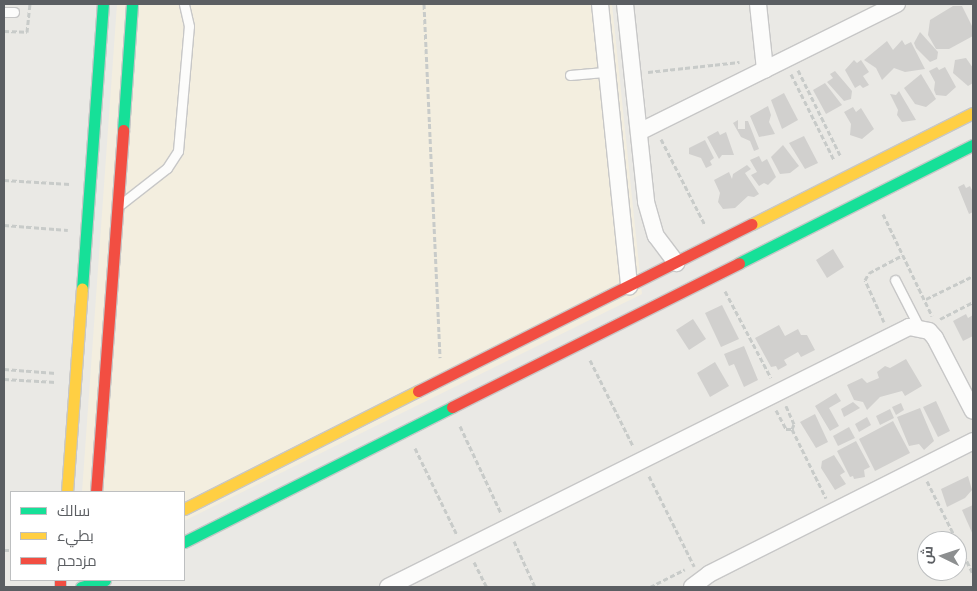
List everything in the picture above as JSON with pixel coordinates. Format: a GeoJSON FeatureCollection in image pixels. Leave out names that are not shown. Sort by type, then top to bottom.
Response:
{"type":"FeatureCollection","features":[{"type":"Feature","properties":{"kind":"street"},"geometry":{"type":"LineString","coordinates":[[67,491],[103,4]]}},
{"type":"Feature","properties":{"kind":"street"},"geometry":{"type":"LineString","coordinates":[[96,491],[132,4]]}},
{"type":"Feature","properties":{"kind":"street"},"geometry":{"type":"LineString","coordinates":[[600,4],[628,287]]}},
{"type":"Feature","properties":{"kind":"street"},"geometry":{"type":"LineString","coordinates":[[625,4],[650,220],[656,236],[676,263]]}},
{"type":"Feature","properties":{"kind":"street"},"geometry":{"type":"LineString","coordinates":[[758,4],[764,65]]}},
{"type":"Feature","properties":{"kind":"street"},"geometry":{"type":"LineString","coordinates":[[639,132],[764,65],[788,58],[897,4]]}},
{"type":"Feature","properties":{"kind":"street"},"geometry":{"type":"LineString","coordinates":[[185,509],[441,381],[540,349],[716,275],[846,177],[973,113]]}},
{"type":"Feature","properties":{"kind":"street"},"geometry":{"type":"LineString","coordinates":[[185,542],[452,409],[628,287],[714,244],[786,224],[874,196],[973,145]]}},
{"type":"Feature","properties":{"kind":"street"},"geometry":{"type":"LineString","coordinates":[[388,587],[909,327],[919,327],[936,338],[973,411]]}},
{"type":"Feature","properties":{"kind":"street"},"geometry":{"type":"LineString","coordinates":[[692,587],[709,574],[973,442]]}},
{"type":"Feature","properties":{"kind":"street"},"geometry":{"type":"LineString","coordinates":[[68,480],[94,491]]}},
{"type":"Feature","properties":{"kind":"street"},"geometry":{"type":"LineString","coordinates":[[86,585],[101,581]]}},
{"type":"Feature","properties":{"kind":"lane"},"geometry":{"type":"LineString","coordinates":[[117,208],[167,168],[178,150],[189,26],[184,4]]}},
{"type":"Feature","properties":{"kind":"lane"},"geometry":{"type":"LineString","coordinates":[[4,12],[14,12]]}},
{"type":"Feature","properties":{"kind":"lane"},"geometry":{"type":"LineString","coordinates":[[570,75],[607,72]]}},
{"type":"Feature","properties":{"kind":"lane"},"geometry":{"type":"LineString","coordinates":[[895,280],[919,327]]}},
{"type":"Feature","properties":{"kind":"path"},"geometry":{"type":"LineString","coordinates":[[424,4],[441,381]]}},
{"type":"Feature","properties":{"kind":"path"},"geometry":{"type":"LineString","coordinates":[[788,58],[846,177]]}},
{"type":"Feature","properties":{"kind":"path"},"geometry":{"type":"LineString","coordinates":[[788,58],[846,177]]}},
{"type":"Feature","properties":{"kind":"path"},"geometry":{"type":"LineString","coordinates":[[632,74],[764,65]]}},
{"type":"Feature","properties":{"kind":"path"},"geometry":{"type":"LineString","coordinates":[[654,125],[714,244]]}},
{"type":"Feature","properties":{"kind":"path"},"geometry":{"type":"LineString","coordinates":[[4,180],[90,186]]}},
{"type":"Feature","properties":{"kind":"path"},"geometry":{"type":"LineString","coordinates":[[874,196],[926,299],[931,311],[931,324],[973,302]]}},
{"type":"Feature","properties":{"kind":"path"},"geometry":{"type":"LineString","coordinates":[[4,225],[86,231]]}},
{"type":"Feature","properties":{"kind":"path"},"geometry":{"type":"LineString","coordinates":[[891,336],[865,280],[869,273],[903,255]]}},
{"type":"Feature","properties":{"kind":"path"},"geometry":{"type":"LineString","coordinates":[[716,275],[774,394],[794,424],[792,429],[833,512]]}},
{"type":"Feature","properties":{"kind":"path"},"geometry":{"type":"LineString","coordinates":[[926,299],[973,276]]}},
{"type":"Feature","properties":{"kind":"path"},"geometry":{"type":"LineString","coordinates":[[4,369],[76,379]]}},
{"type":"Feature","properties":{"kind":"path"},"geometry":{"type":"LineString","coordinates":[[4,379],[76,379]]}},
{"type":"Feature","properties":{"kind":"path"},"geometry":{"type":"LineString","coordinates":[[774,394],[785,428],[792,429]]}},
{"type":"Feature","properties":{"kind":"path"},"geometry":{"type":"LineString","coordinates":[[452,409],[536,587]]}},
{"type":"Feature","properties":{"kind":"path"},"geometry":{"type":"LineString","coordinates":[[408,432],[487,587]]}},
{"type":"Feature","properties":{"kind":"path"},"geometry":{"type":"LineString","coordinates":[[921,468],[952,531]]}},
{"type":"Feature","properties":{"kind":"path"},"geometry":{"type":"LineString","coordinates":[[967,562],[973,574]]}},
{"type":"Feature","properties":{"kind":"path"},"geometry":{"type":"LineString","coordinates":[[650,587],[694,565]]}},
{"type":"Feature","properties":{"kind":"shaded area"},"geometry":{"type":"Polygon","coordinates":[[[117,4],[612,4],[642,294],[185,521],[185,491],[82,491],[117,4]]]}},
{"type":"Feature","properties":{"kind":"building"},"geometry":{"type":"Polygon","coordinates":[[[953,6],[962,6],[973,28],[973,36],[949,49],[936,49],[928,35],[930,20],[953,6]]]}},
{"type":"Feature","properties":{"kind":"building"},"geometry":{"type":"Polygon","coordinates":[[[920,32],[938,52],[937,59],[930,62],[916,48],[914,43],[920,32]]]}},
{"type":"Feature","properties":{"kind":"building"},"geometry":{"type":"Polygon","coordinates":[[[902,40],[905,45],[911,42],[925,69],[905,72],[894,68],[882,80],[876,68],[864,60],[887,41],[893,50],[902,40]]]}},
{"type":"Feature","properties":{"kind":"building"},"geometry":{"type":"Polygon","coordinates":[[[966,58],[973,68],[973,83],[968,86],[953,73],[955,60],[966,58]]]}},
{"type":"Feature","properties":{"kind":"building"},"geometry":{"type":"Polygon","coordinates":[[[854,60],[857,63],[861,60],[869,72],[863,76],[869,85],[863,88],[860,85],[855,88],[845,70],[854,60]]]}},
{"type":"Feature","properties":{"kind":"building"},"geometry":{"type":"Polygon","coordinates":[[[937,67],[939,70],[945,67],[956,87],[946,96],[936,95],[934,90],[935,82],[929,71],[937,67]]]}},
{"type":"Feature","properties":{"kind":"building"},"geometry":{"type":"Polygon","coordinates":[[[835,71],[852,91],[851,99],[844,101],[827,82],[833,78],[830,74],[835,71]]]}},
{"type":"Feature","properties":{"kind":"building"},"geometry":{"type":"Polygon","coordinates":[[[921,74],[936,99],[926,107],[915,104],[904,88],[921,74]]]}},
{"type":"Feature","properties":{"kind":"building"},"geometry":{"type":"Polygon","coordinates":[[[825,83],[842,105],[826,114],[813,90],[825,83]]]}},
{"type":"Feature","properties":{"kind":"building"},"geometry":{"type":"Polygon","coordinates":[[[899,91],[916,120],[902,122],[897,115],[898,110],[890,94],[896,95],[899,91]]]}},
{"type":"Feature","properties":{"kind":"building"},"geometry":{"type":"Polygon","coordinates":[[[784,93],[798,120],[782,129],[771,100],[784,93]]]}},
{"type":"Feature","properties":{"kind":"building"},"geometry":{"type":"Polygon","coordinates":[[[768,106],[771,115],[769,122],[775,134],[759,137],[750,116],[768,106]]]}},
{"type":"Feature","properties":{"kind":"building"},"geometry":{"type":"Polygon","coordinates":[[[853,107],[856,112],[861,108],[874,129],[862,139],[850,135],[851,124],[844,112],[853,107]]]}},
{"type":"Feature","properties":{"kind":"building"},"geometry":{"type":"Polygon","coordinates":[[[738,120],[738,129],[745,129],[745,121],[748,121],[759,149],[754,151],[750,141],[741,137],[733,123],[738,120]]]}},
{"type":"Feature","properties":{"kind":"building"},"geometry":{"type":"Polygon","coordinates":[[[718,131],[720,135],[726,132],[734,155],[722,155],[719,159],[707,137],[718,131]]]}},
{"type":"Feature","properties":{"kind":"building"},"geometry":{"type":"Polygon","coordinates":[[[804,136],[818,163],[805,169],[789,143],[804,136]]]}},
{"type":"Feature","properties":{"kind":"building"},"geometry":{"type":"Polygon","coordinates":[[[705,140],[714,158],[710,161],[712,165],[706,168],[701,158],[689,154],[689,148],[705,140]]]}},
{"type":"Feature","properties":{"kind":"building"},"geometry":{"type":"Polygon","coordinates":[[[783,145],[799,166],[790,173],[780,174],[771,157],[783,145]]]}},
{"type":"Feature","properties":{"kind":"building"},"geometry":{"type":"Polygon","coordinates":[[[759,156],[762,162],[767,159],[776,177],[768,185],[764,183],[759,186],[751,175],[757,172],[750,160],[759,156]]]}},
{"type":"Feature","properties":{"kind":"building"},"geometry":{"type":"Polygon","coordinates":[[[747,165],[751,169],[745,173],[759,194],[754,197],[748,196],[735,208],[723,209],[718,202],[720,193],[714,180],[729,172],[732,179],[733,174],[747,165]]]}},
{"type":"Feature","properties":{"kind":"building"},"geometry":{"type":"Polygon","coordinates":[[[964,184],[966,188],[970,186],[973,192],[973,212],[969,214],[958,187],[964,184]]]}},
{"type":"Feature","properties":{"kind":"building"},"geometry":{"type":"Polygon","coordinates":[[[833,249],[844,267],[827,278],[816,260],[833,249]]]}},
{"type":"Feature","properties":{"kind":"building"},"geometry":{"type":"Polygon","coordinates":[[[722,305],[739,339],[721,347],[705,313],[722,305]]]}},
{"type":"Feature","properties":{"kind":"building"},"geometry":{"type":"Polygon","coordinates":[[[966,314],[968,318],[973,315],[973,336],[963,341],[953,321],[966,314]]]}},
{"type":"Feature","properties":{"kind":"building"},"geometry":{"type":"Polygon","coordinates":[[[693,319],[706,339],[689,350],[676,330],[693,319]]]}},
{"type":"Feature","properties":{"kind":"building"},"geometry":{"type":"Polygon","coordinates":[[[779,325],[785,336],[798,329],[801,335],[807,335],[815,350],[801,357],[798,352],[784,360],[787,365],[778,370],[776,366],[771,367],[755,338],[779,325]]]}},
{"type":"Feature","properties":{"kind":"building"},"geometry":{"type":"Polygon","coordinates":[[[744,346],[758,380],[744,387],[734,364],[729,366],[724,354],[744,346]]]}},
{"type":"Feature","properties":{"kind":"building"},"geometry":{"type":"Polygon","coordinates":[[[906,359],[922,386],[905,396],[902,391],[880,397],[867,410],[863,402],[854,400],[847,385],[862,378],[867,383],[879,378],[877,372],[885,366],[890,368],[906,359]]]}},
{"type":"Feature","properties":{"kind":"building"},"geometry":{"type":"Polygon","coordinates":[[[715,362],[729,386],[710,397],[697,373],[715,362]]]}},
{"type":"Feature","properties":{"kind":"building"},"geometry":{"type":"Polygon","coordinates":[[[836,393],[841,401],[829,408],[839,426],[830,431],[815,406],[836,393]]]}},
{"type":"Feature","properties":{"kind":"building"},"geometry":{"type":"Polygon","coordinates":[[[936,401],[950,431],[938,437],[923,407],[936,401]]]}},
{"type":"Feature","properties":{"kind":"building"},"geometry":{"type":"Polygon","coordinates":[[[853,402],[860,408],[844,417],[841,409],[853,402]]]}},
{"type":"Feature","properties":{"kind":"building"},"geometry":{"type":"Polygon","coordinates":[[[901,403],[904,410],[896,415],[892,407],[901,403]]]}},
{"type":"Feature","properties":{"kind":"building"},"geometry":{"type":"Polygon","coordinates":[[[920,408],[934,441],[924,450],[919,444],[909,446],[897,417],[920,408]]]}},
{"type":"Feature","properties":{"kind":"building"},"geometry":{"type":"Polygon","coordinates":[[[890,409],[894,418],[880,425],[876,416],[890,409]]]}},
{"type":"Feature","properties":{"kind":"building"},"geometry":{"type":"Polygon","coordinates":[[[815,414],[828,442],[816,448],[800,422],[815,414]]]}},
{"type":"Feature","properties":{"kind":"building"},"geometry":{"type":"Polygon","coordinates":[[[867,417],[871,425],[859,432],[855,424],[867,417]]]}},
{"type":"Feature","properties":{"kind":"building"},"geometry":{"type":"Polygon","coordinates":[[[893,421],[910,453],[875,471],[859,439],[893,421]]]}},
{"type":"Feature","properties":{"kind":"building"},"geometry":{"type":"Polygon","coordinates":[[[849,427],[855,438],[838,446],[833,436],[849,427]]]}},
{"type":"Feature","properties":{"kind":"building"},"geometry":{"type":"Polygon","coordinates":[[[856,441],[870,467],[864,470],[865,477],[854,479],[853,476],[850,477],[837,451],[856,441]]]}},
{"type":"Feature","properties":{"kind":"building"},"geometry":{"type":"Polygon","coordinates":[[[834,455],[845,472],[840,475],[846,484],[835,490],[821,468],[822,461],[834,455]]]}},
{"type":"Feature","properties":{"kind":"building"},"geometry":{"type":"Polygon","coordinates":[[[968,476],[972,490],[965,498],[947,507],[941,489],[968,476]]]}},
{"type":"Feature","properties":{"kind":"building"},"geometry":{"type":"Polygon","coordinates":[[[973,505],[973,535],[962,510],[973,505]]]}},
{"type":"Feature","properties":{"kind":"traffic: fast"},"geometry":{"type":"LineString","coordinates":[[82,289],[103,4]]}},
{"type":"Feature","properties":{"kind":"traffic: fast"},"geometry":{"type":"LineString","coordinates":[[123,130],[132,4]]}},
{"type":"Feature","properties":{"kind":"traffic: fast"},"geometry":{"type":"LineString","coordinates":[[739,263],[973,145]]}},
{"type":"Feature","properties":{"kind":"traffic: fast"},"geometry":{"type":"LineString","coordinates":[[185,541],[452,407]]}},
{"type":"Feature","properties":{"kind":"traffic: fast"},"geometry":{"type":"LineString","coordinates":[[81,587],[102,581]]}},
{"type":"Feature","properties":{"kind":"traffic: slow"},"geometry":{"type":"LineString","coordinates":[[752,224],[973,113]]}},
{"type":"Feature","properties":{"kind":"traffic: slow"},"geometry":{"type":"LineString","coordinates":[[67,491],[82,289]]}},
{"type":"Feature","properties":{"kind":"traffic: slow"},"geometry":{"type":"LineString","coordinates":[[185,508],[418,391]]}},
{"type":"Feature","properties":{"kind":"traffic: jam"},"geometry":{"type":"LineString","coordinates":[[96,491],[123,130]]}},
{"type":"Feature","properties":{"kind":"traffic: jam"},"geometry":{"type":"LineString","coordinates":[[418,391],[752,224]]}},
{"type":"Feature","properties":{"kind":"traffic: jam"},"geometry":{"type":"LineString","coordinates":[[452,407],[739,263]]}},
{"type":"Feature","properties":{"kind":"traffic: jam"},"geometry":{"type":"LineString","coordinates":[[60,581],[60,587]]}}]}
